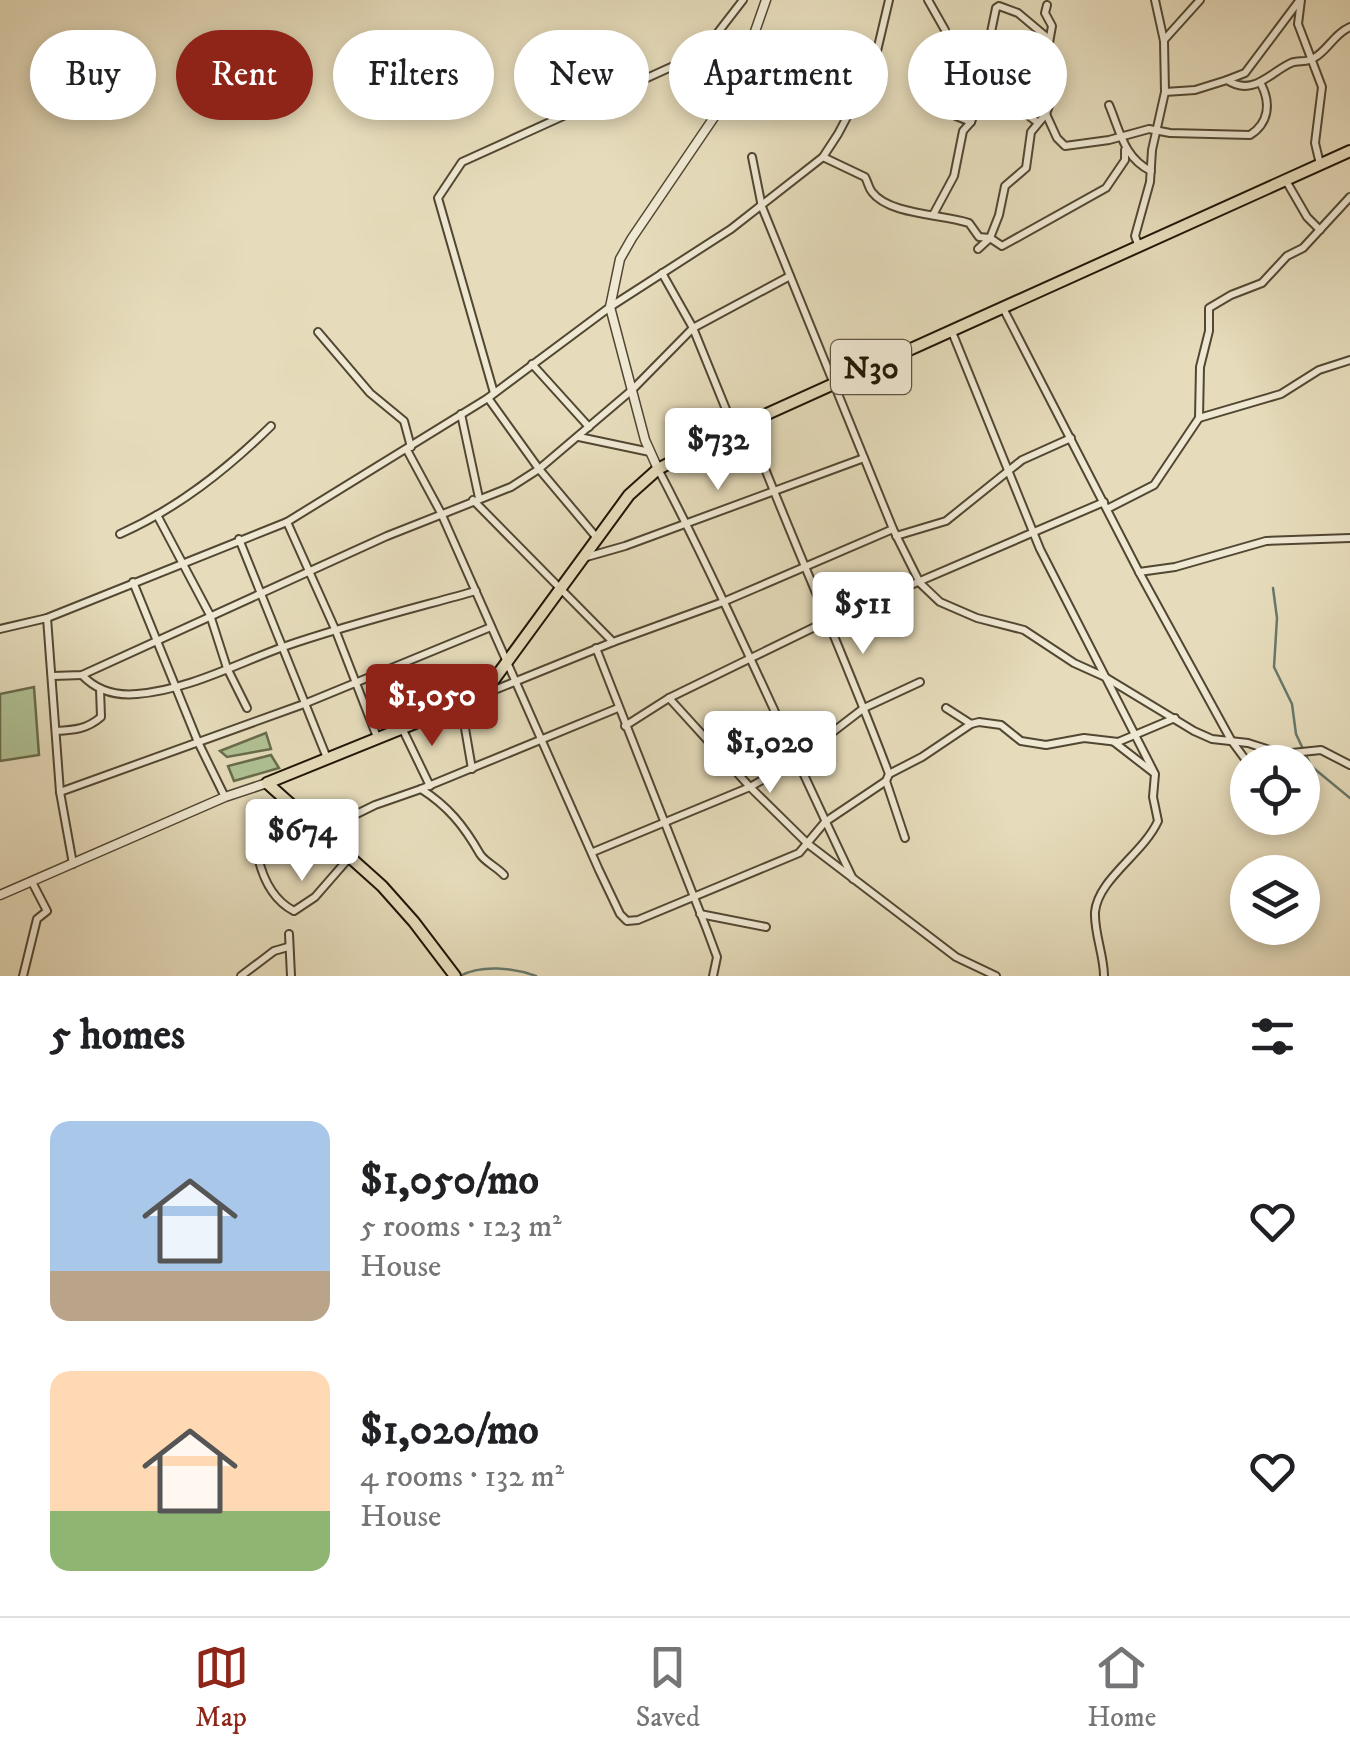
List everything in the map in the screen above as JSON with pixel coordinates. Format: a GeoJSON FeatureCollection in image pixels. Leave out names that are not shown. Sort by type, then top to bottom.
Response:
{"type":"FeatureCollection","features":[{"type":"Feature","properties":{"kind":"main road","name":"N30"},"geometry":{"type":"LineString","coordinates":[[267,783],[482,696],[630,495],[658,468],[747,423],[1350,151]]}},
{"type":"Feature","properties":{"kind":"main road"},"geometry":{"type":"LineString","coordinates":[[267,783],[382,886],[455,976]]}},
{"type":"Feature","properties":{"kind":"street"},"geometry":{"type":"LineString","coordinates":[[597,538],[539,469],[491,395],[438,198],[462,162],[702,53],[743,0]]}},
{"type":"Feature","properties":{"kind":"street"},"geometry":{"type":"LineString","coordinates":[[766,0],[722,107],[620,259],[610,307],[650,452],[752,656],[796,760],[853,878]]}},
{"type":"Feature","properties":{"kind":"street"},"geometry":{"type":"LineString","coordinates":[[0,628],[47,618],[287,522],[491,395],[610,307],[762,208],[822,157],[838,134],[873,68],[889,0]]}},
{"type":"Feature","properties":{"kind":"street"},"geometry":{"type":"LineString","coordinates":[[928,0],[946,30]]}},
{"type":"Feature","properties":{"kind":"street"},"geometry":{"type":"LineString","coordinates":[[1139,247],[1135,236],[1165,92],[1164,40],[1155,0]]}},
{"type":"Feature","properties":{"kind":"street"},"geometry":{"type":"LineString","coordinates":[[1164,40],[1200,0]]}},
{"type":"Feature","properties":{"kind":"street"},"geometry":{"type":"LineString","coordinates":[[1165,92],[1195,90],[1245,73],[1300,0]]}},
{"type":"Feature","properties":{"kind":"street"},"geometry":{"type":"LineString","coordinates":[[1300,0],[1298,24],[1322,87],[1316,143],[1320,164]]}},
{"type":"Feature","properties":{"kind":"street"},"geometry":{"type":"LineString","coordinates":[[1047,4],[1045,14],[1051,30]]}},
{"type":"Feature","properties":{"kind":"street"},"geometry":{"type":"LineString","coordinates":[[991,30],[999,6],[1018,13],[1039,30]]}},
{"type":"Feature","properties":{"kind":"street"},"geometry":{"type":"LineString","coordinates":[[1227,80],[1235,85],[1261,84],[1292,63],[1314,60],[1350,27]]}},
{"type":"Feature","properties":{"kind":"street"},"geometry":{"type":"LineString","coordinates":[[1049,120],[1065,146],[1157,129],[1170,133],[1255,132],[1269,105],[1261,84]]}},
{"type":"Feature","properties":{"kind":"street"},"geometry":{"type":"LineString","coordinates":[[822,157],[865,177],[872,192],[901,208],[969,222],[978,237],[990,238],[1002,246],[1106,188],[1125,160],[1110,105]]}},
{"type":"Feature","properties":{"kind":"street"},"geometry":{"type":"LineString","coordinates":[[933,216],[954,176],[962,131],[971,122],[966,120]]}},
{"type":"Feature","properties":{"kind":"street"},"geometry":{"type":"LineString","coordinates":[[978,249],[990,238],[1005,186],[1026,168],[1028,146],[1038,122],[1035,120]]}},
{"type":"Feature","properties":{"kind":"street"},"geometry":{"type":"LineString","coordinates":[[1125,150],[1140,166],[1151,171]]}},
{"type":"Feature","properties":{"kind":"street"},"geometry":{"type":"LineString","coordinates":[[752,157],[762,208],[894,533],[920,583],[940,602],[977,618],[1024,630],[1212,738],[1282,754],[1321,750],[1350,765]]}},
{"type":"Feature","properties":{"kind":"street"},"geometry":{"type":"LineString","coordinates":[[1285,178],[1306,217],[1320,230]]}},
{"type":"Feature","properties":{"kind":"street"},"geometry":{"type":"LineString","coordinates":[[625,726],[669,698],[827,621],[1034,530],[1154,485],[1199,418],[1200,368],[1209,331],[1209,308],[1231,294],[1262,283],[1288,256],[1303,248],[1350,197]]}},
{"type":"Feature","properties":{"kind":"street"},"geometry":{"type":"LineString","coordinates":[[662,273],[693,328],[734,429]]}},
{"type":"Feature","properties":{"kind":"street"},"geometry":{"type":"LineString","coordinates":[[53,676],[82,676],[210,615],[441,513],[510,487],[539,469],[632,390],[693,328],[790,276]]}},
{"type":"Feature","properties":{"kind":"street"},"geometry":{"type":"LineString","coordinates":[[1003,308],[1139,572],[1235,745]]}},
{"type":"Feature","properties":{"kind":"street"},"geometry":{"type":"LineString","coordinates":[[952,330],[1040,549],[1155,774],[1153,797],[1158,821],[1146,842],[1115,872],[1096,906],[1104,976]]}},
{"type":"Feature","properties":{"kind":"street"},"geometry":{"type":"LineString","coordinates":[[318,332],[370,392],[404,421],[409,449],[620,914],[627,921],[638,920],[798,853],[825,822],[971,724],[1001,725],[1020,741],[1036,745],[1084,738],[1114,742],[1175,718]]}},
{"type":"Feature","properties":{"kind":"street"},"geometry":{"type":"LineString","coordinates":[[1199,418],[1281,394],[1319,370],[1350,360]]}},
{"type":"Feature","properties":{"kind":"street"},"geometry":{"type":"LineString","coordinates":[[532,364],[589,427]]}},
{"type":"Feature","properties":{"kind":"street"},"geometry":{"type":"LineString","coordinates":[[461,414],[476,499],[612,642]]}},
{"type":"Feature","properties":{"kind":"street"},"geometry":{"type":"LineString","coordinates":[[747,423],[864,708],[905,838]]}},
{"type":"Feature","properties":{"kind":"street"},"geometry":{"type":"LineString","coordinates":[[120,534],[213,479],[272,426]]}},
{"type":"Feature","properties":{"kind":"street"},"geometry":{"type":"LineString","coordinates":[[578,436],[650,452]]}},
{"type":"Feature","properties":{"kind":"street"},"geometry":{"type":"LineString","coordinates":[[482,696],[596,648],[723,602],[803,566],[894,533],[946,522],[1008,470],[1070,438]]}},
{"type":"Feature","properties":{"kind":"street"},"geometry":{"type":"LineString","coordinates":[[582,558],[687,524],[864,458]]}},
{"type":"Feature","properties":{"kind":"street"},"geometry":{"type":"LineString","coordinates":[[158,515],[210,615],[227,668],[246,708]]}},
{"type":"Feature","properties":{"kind":"street"},"geometry":{"type":"LineString","coordinates":[[287,522],[335,629],[377,738]]}},
{"type":"Feature","properties":{"kind":"street"},"geometry":{"type":"LineString","coordinates":[[240,538],[327,758]]}},
{"type":"Feature","properties":{"kind":"street"},"geometry":{"type":"LineString","coordinates":[[1139,572],[1175,567],[1266,541],[1350,538]]}},
{"type":"Feature","properties":{"kind":"street"},"geometry":{"type":"LineString","coordinates":[[134,582],[198,742],[225,797]]}},
{"type":"Feature","properties":{"kind":"street"},"geometry":{"type":"LineString","coordinates":[[82,676],[100,690],[135,694],[176,688],[335,629],[476,592]]}},
{"type":"Feature","properties":{"kind":"street"},"geometry":{"type":"LineString","coordinates":[[47,618],[60,792],[73,864]]}},
{"type":"Feature","properties":{"kind":"street"},"geometry":{"type":"LineString","coordinates":[[60,792],[304,704],[490,627]]}},
{"type":"Feature","properties":{"kind":"street"},"geometry":{"type":"LineString","coordinates":[[596,648],[716,957],[713,976]]}},
{"type":"Feature","properties":{"kind":"street"},"geometry":{"type":"LineString","coordinates":[[593,852],[750,786],[796,760],[864,708],[920,682]]}},
{"type":"Feature","properties":{"kind":"street"},"geometry":{"type":"LineString","coordinates":[[56,732],[90,726],[100,717],[100,690]]}},
{"type":"Feature","properties":{"kind":"street"},"geometry":{"type":"LineString","coordinates":[[669,698],[808,844],[956,957],[996,976]]}},
{"type":"Feature","properties":{"kind":"street"},"geometry":{"type":"LineString","coordinates":[[462,705],[472,769]]}},
{"type":"Feature","properties":{"kind":"street"},"geometry":{"type":"LineString","coordinates":[[320,832],[375,805],[618,708]]}},
{"type":"Feature","properties":{"kind":"street"},"geometry":{"type":"LineString","coordinates":[[946,708],[971,724]]}},
{"type":"Feature","properties":{"kind":"street"},"geometry":{"type":"LineString","coordinates":[[402,728],[430,786]]}},
{"type":"Feature","properties":{"kind":"street"},"geometry":{"type":"LineString","coordinates":[[1114,742],[1155,774]]}},
{"type":"Feature","properties":{"kind":"street"},"geometry":{"type":"LineString","coordinates":[[0,895],[225,797],[267,783]]}},
{"type":"Feature","properties":{"kind":"street"},"geometry":{"type":"LineString","coordinates":[[420,790],[451,811],[482,858],[504,875]]}},
{"type":"Feature","properties":{"kind":"street"},"geometry":{"type":"LineString","coordinates":[[258,857],[276,899],[294,911],[315,897],[350,857]]}},
{"type":"Feature","properties":{"kind":"street"},"geometry":{"type":"LineString","coordinates":[[23,976],[37,919],[47,911],[32,882]]}},
{"type":"Feature","properties":{"kind":"street"},"geometry":{"type":"LineString","coordinates":[[700,914],[766,927]]}},
{"type":"Feature","properties":{"kind":"street"},"geometry":{"type":"LineString","coordinates":[[289,934],[291,976]]}},
{"type":"Feature","properties":{"kind":"street"},"geometry":{"type":"LineString","coordinates":[[241,976],[274,950],[288,946]]}},
{"type":"Feature","properties":{"kind":"green space"},"geometry":{"type":"Polygon","coordinates":[[[34,687],[39,755],[0,761],[0,694],[34,687]]]}},
{"type":"Feature","properties":{"kind":"green space"},"geometry":{"type":"Polygon","coordinates":[[[266,733],[271,749],[227,757],[220,751],[266,733]]]}},
{"type":"Feature","properties":{"kind":"green space"},"geometry":{"type":"Polygon","coordinates":[[[271,755],[279,768],[234,781],[228,766],[271,755]]]}},
{"type":"Feature","properties":{"kind":"waterway"},"geometry":{"type":"LineString","coordinates":[[1273,588],[1277,618],[1274,667],[1292,704],[1296,734],[1311,766],[1350,798]]}},
{"type":"Feature","properties":{"kind":"waterway"},"geometry":{"type":"LineString","coordinates":[[460,976],[498,969],[536,976]]}}]}
